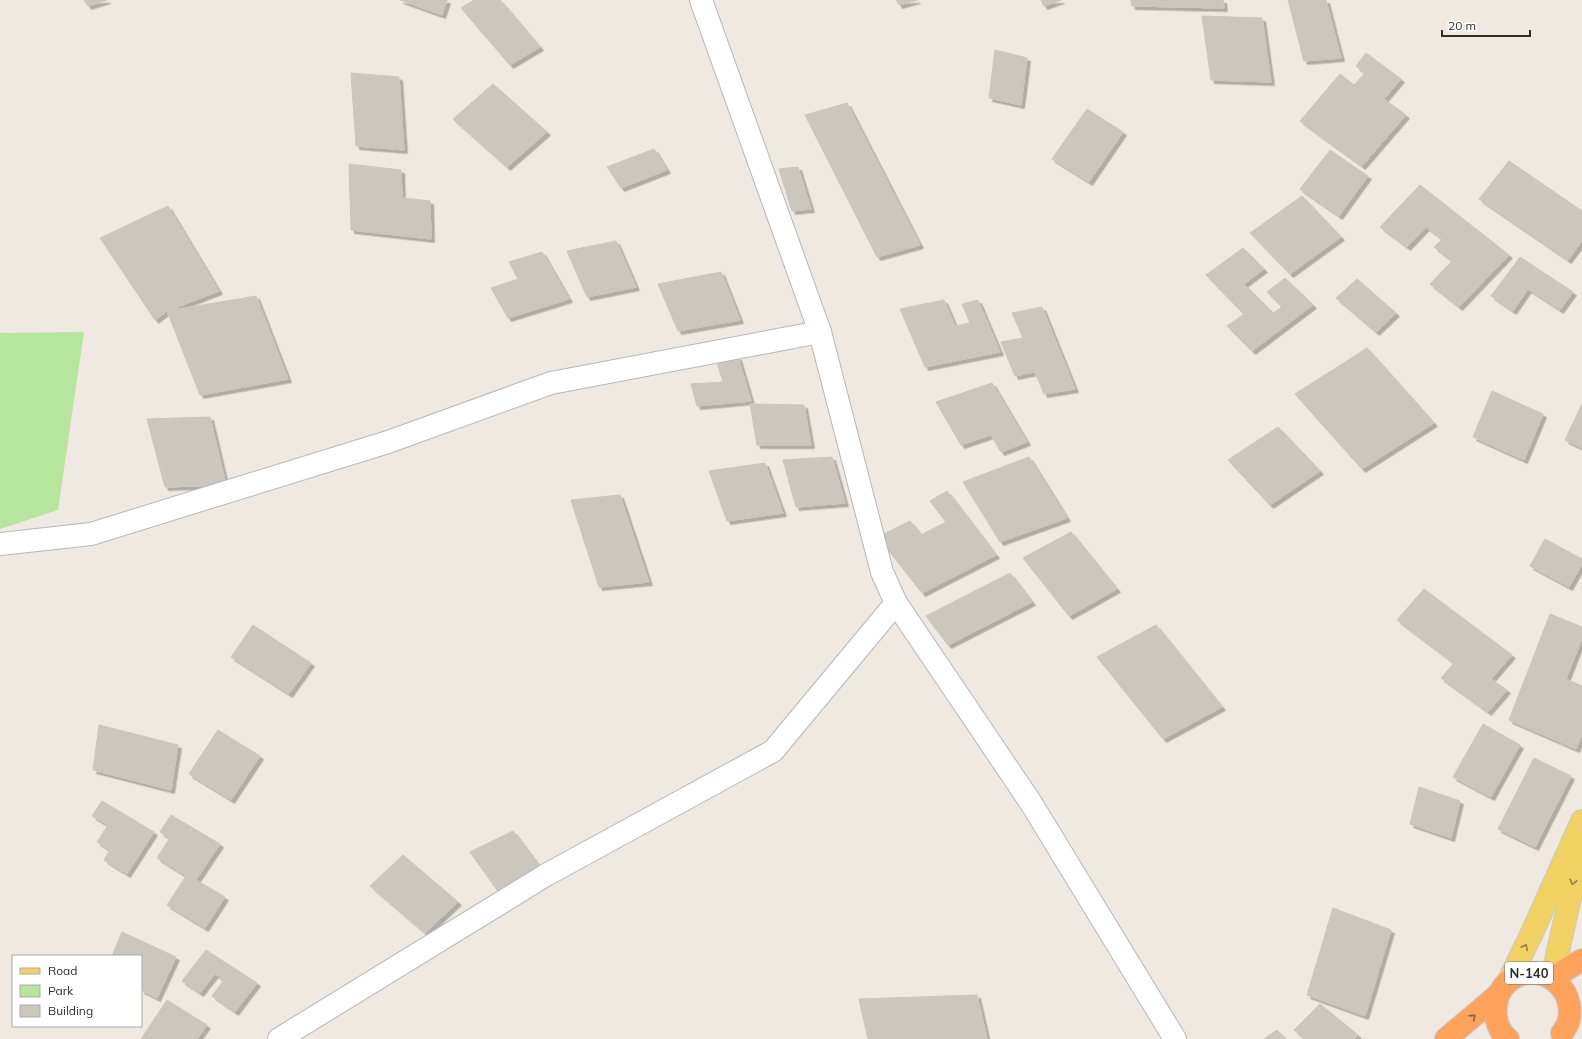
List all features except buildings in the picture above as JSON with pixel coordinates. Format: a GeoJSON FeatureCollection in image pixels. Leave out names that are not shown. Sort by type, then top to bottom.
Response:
{"type":"FeatureCollection","features":[{"type":"Feature","properties":{"kind":"highway","name":"N-140"},"geometry":{"type":"LineString","coordinates":[[1552,978],[1582,960]]}},
{"type":"Feature","properties":{"kind":"highway","name":"N-140"},"geometry":{"type":"LineString","coordinates":[[1446,1039],[1518,976],[1529,973],[1541,974],[1552,978],[1561,986],[1568,997],[1570,1010],[1568,1022],[1559,1036]]}},
{"type":"Feature","properties":{"kind":"highway","name":"N-140"},"geometry":{"type":"LineString","coordinates":[[1503,988],[1495,1011],[1499,1027],[1508,1039]]}},
{"type":"Feature","properties":{"kind":"highway","name":"N-140"},"geometry":{"type":"LineString","coordinates":[[1559,1036],[1582,1018]]}},
{"type":"Feature","properties":{"kind":"main road"},"geometry":{"type":"LineString","coordinates":[[1503,988],[1531,935],[1582,821]]}},
{"type":"Feature","properties":{"kind":"main road"},"geometry":{"type":"LineString","coordinates":[[1552,978],[1582,844]]}},
{"type":"Feature","properties":{"kind":"street"},"geometry":{"type":"LineString","coordinates":[[701,0],[820,332],[882,572],[896,603],[1032,803],[1175,1039]]}},
{"type":"Feature","properties":{"kind":"street"},"geometry":{"type":"LineString","coordinates":[[0,544],[91,534],[388,442],[551,383],[820,332]]}},
{"type":"Feature","properties":{"kind":"street"},"geometry":{"type":"LineString","coordinates":[[279,1039],[546,875],[774,752],[896,603]]}},
{"type":"Feature","properties":{"kind":"green space"},"geometry":{"type":"Polygon","coordinates":[[[84,332],[58,510],[0,529],[0,333],[84,332]]]}}]}
